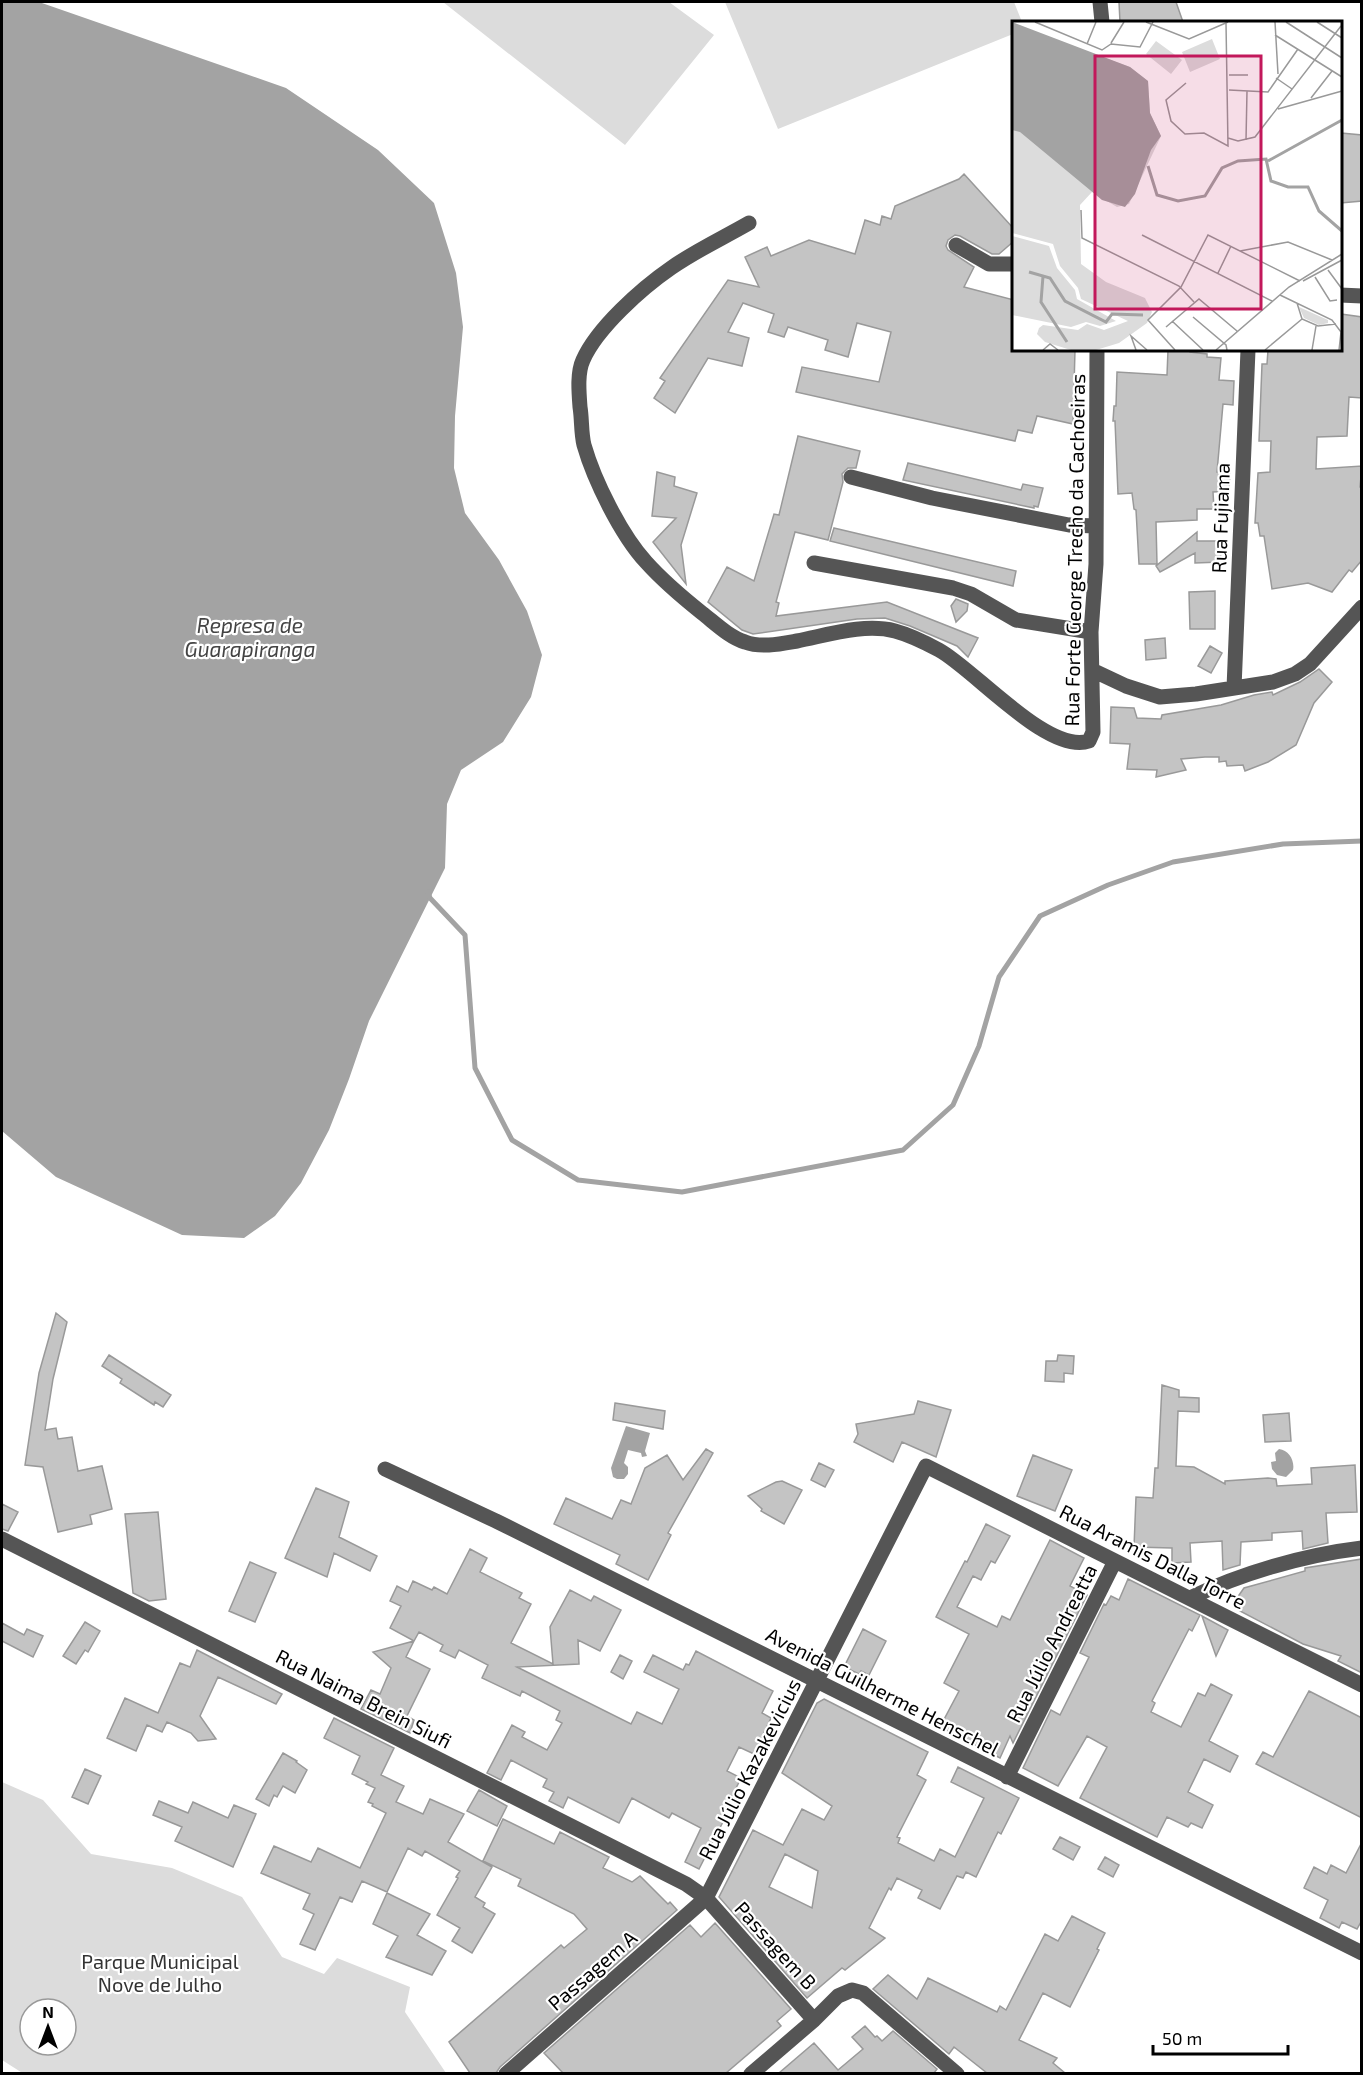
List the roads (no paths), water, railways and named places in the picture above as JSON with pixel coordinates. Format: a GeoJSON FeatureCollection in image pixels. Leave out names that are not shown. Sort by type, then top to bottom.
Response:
{"type":"FeatureCollection","features":[{"type":"Feature","properties":{"kind":"street"},"geometry":{"type":"LineString","coordinates":[[1100,2],[1102,21]]}},
{"type":"Feature","properties":{"kind":"street","name":"Rua Forte George Trecho da Cachoeiras"},"geometry":{"type":"LineString","coordinates":[[749,224],[670,268],[637,296],[597,336],[582,362],[579,392],[584,444],[599,484],[624,532],[645,561],[678,594],[726,631],[747,643],[779,644],[868,628],[896,631],[940,650],[1027,719],[1061,738],[1077,743],[1089,741],[1093,736],[1092,632],[1096,526],[1097,351]]}},
{"type":"Feature","properties":{"kind":"street"},"geometry":{"type":"LineString","coordinates":[[956,245],[989,264],[1012,264]]}},
{"type":"Feature","properties":{"kind":"street"},"geometry":{"type":"LineString","coordinates":[[1342,295],[1362,296]]}},
{"type":"Feature","properties":{"kind":"street","name":"Rua Fujiama"},"geometry":{"type":"LineString","coordinates":[[1234,688],[1248,351]]}},
{"type":"Feature","properties":{"kind":"street"},"geometry":{"type":"LineString","coordinates":[[852,477],[932,498],[1069,525],[1096,526]]}},
{"type":"Feature","properties":{"kind":"street"},"geometry":{"type":"LineString","coordinates":[[814,563],[953,588],[971,594],[1016,620],[1092,632]]}},
{"type":"Feature","properties":{"kind":"street"},"geometry":{"type":"LineString","coordinates":[[1092,670],[1149,695],[1169,698],[1273,682],[1295,674],[1310,664],[1362,607]]}},
{"type":"Feature","properties":{"kind":"street","name":"Rua Aramis Dalla Torre"},"geometry":{"type":"LineString","coordinates":[[926,1466],[1362,1685]]}},
{"type":"Feature","properties":{"kind":"street","name":"Rua Júlio Kazakevicius"},"geometry":{"type":"LineString","coordinates":[[706,1898],[926,1466]]}},
{"type":"Feature","properties":{"kind":"street","name":"Avenida Guilherme Henschel"},"geometry":{"type":"LineString","coordinates":[[385,1469],[496,1521],[1362,1953]]}},
{"type":"Feature","properties":{"kind":"street","name":"Rua Naima Brein Siufi"},"geometry":{"type":"LineString","coordinates":[[2,1539],[664,1873],[706,1898]]}},
{"type":"Feature","properties":{"kind":"street"},"geometry":{"type":"LineString","coordinates":[[1190,1598],[1245,1575],[1337,1551],[1362,1548]]}},
{"type":"Feature","properties":{"kind":"street","name":"Rua Júlio Andreatta"},"geometry":{"type":"LineString","coordinates":[[1007,1777],[1116,1561]]}},
{"type":"Feature","properties":{"kind":"street","name":"Passagem B"},"geometry":{"type":"LineString","coordinates":[[706,1898],[814,2020]]}},
{"type":"Feature","properties":{"kind":"street","name":"Passagem A"},"geometry":{"type":"LineString","coordinates":[[506,2073],[706,1898]]}},
{"type":"Feature","properties":{"kind":"street"},"geometry":{"type":"LineString","coordinates":[[752,2073],[814,2020],[838,1996],[852,1990],[863,1993],[957,2073]]}},
{"type":"Feature","properties":{"kind":"water","name":"Represa de Guarapiranga"},"geometry":{"type":"Polygon","coordinates":[[[2,2],[39,2],[286,88],[378,150],[434,203],[456,273],[463,327],[455,416],[454,468],[465,513],[499,560],[527,611],[542,655],[531,697],[503,742],[461,770],[447,804],[445,868],[369,1021],[329,1130],[301,1183],[275,1216],[244,1238],[182,1235],[56,1177],[2,1131],[2,2]]]}},
{"type":"Feature","properties":{"kind":"water"},"geometry":{"type":"Polygon","coordinates":[[[626,1426],[650,1433],[645,1451],[647,1456],[642,1457],[641,1453],[628,1450],[624,1463],[628,1467],[628,1474],[624,1479],[617,1479],[613,1477],[611,1468],[626,1426]]]}},
{"type":"Feature","properties":{"kind":"water"},"geometry":{"type":"Polygon","coordinates":[[[1279,1449],[1290,1456],[1293,1463],[1293,1470],[1286,1477],[1277,1475],[1272,1469],[1271,1462],[1276,1461],[1275,1453],[1279,1449]]]}},
{"type":"Feature","properties":{"kind":"waterway"},"geometry":{"type":"LineString","coordinates":[[428,892],[430,898],[465,935],[475,1068],[512,1140],[578,1180],[682,1192],[903,1150],[953,1105],[979,1046],[999,977],[1040,916],[1108,885],[1173,862],[1283,844],[1362,841]]}},
{"type":"Feature","properties":{"kind":"park label","name":"Parque Municipal Nove de Julho"},"geometry":{"type":"Point","coordinates":[160,1972]}}]}
